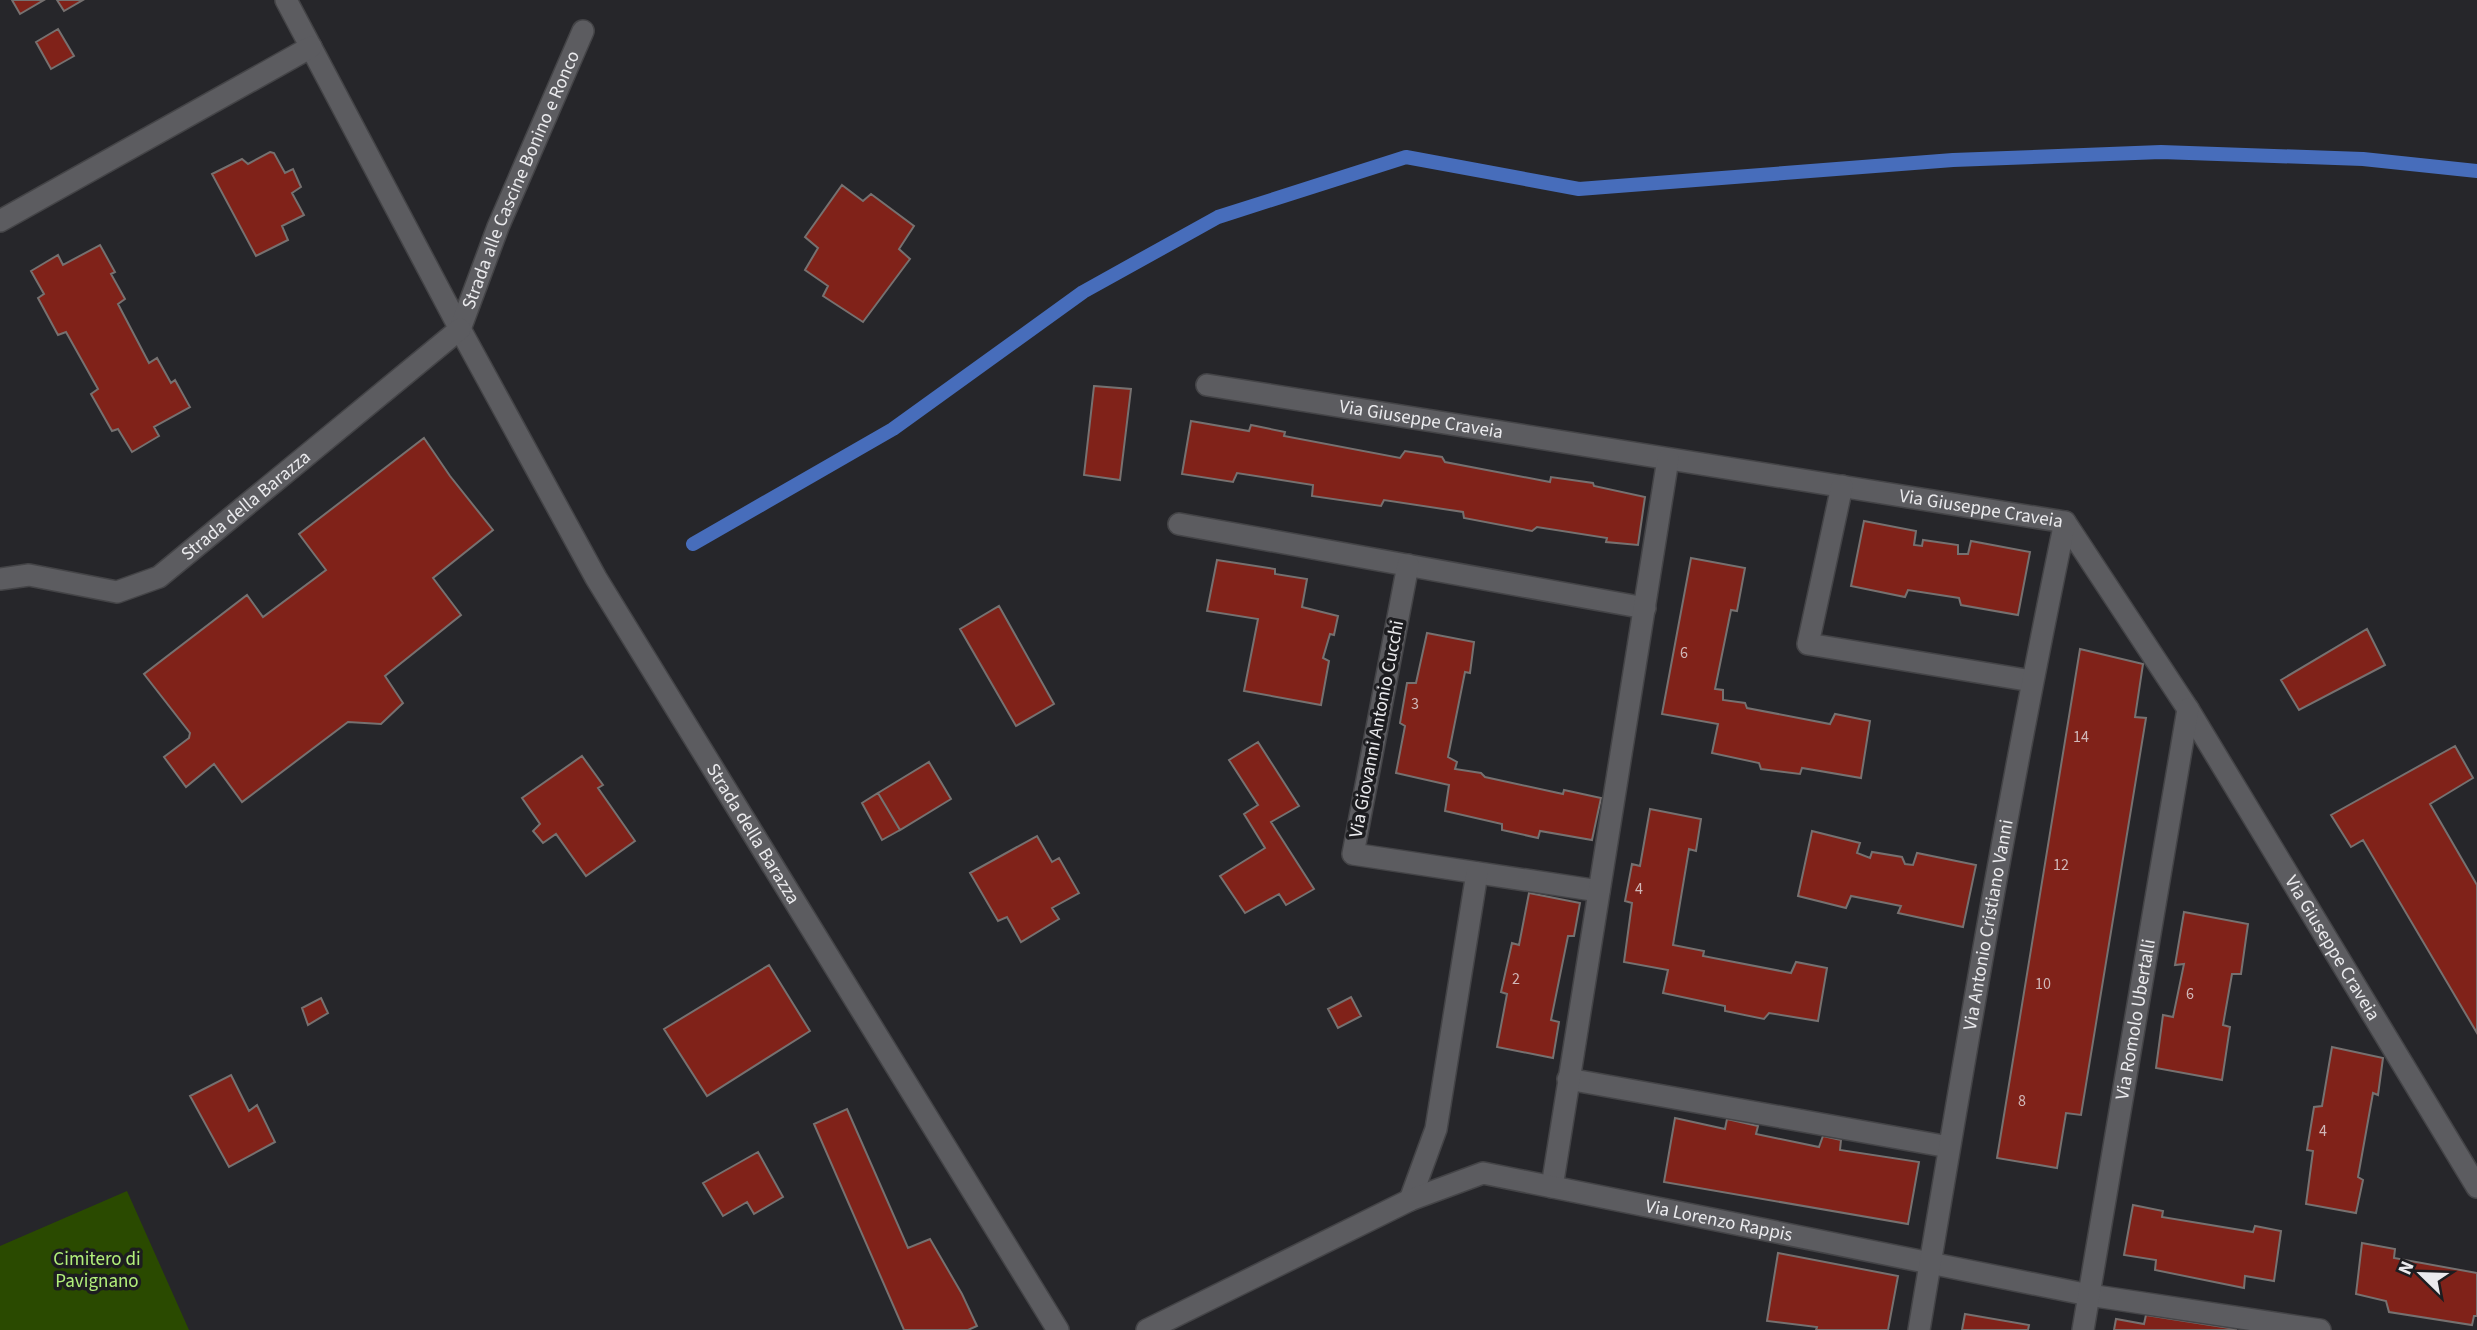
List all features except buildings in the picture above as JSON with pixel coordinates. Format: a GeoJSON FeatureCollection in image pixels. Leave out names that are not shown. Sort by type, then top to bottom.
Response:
{"type":"FeatureCollection","features":[{"type":"Feature","properties":{"kind":"street","name":"Strada della Barazza"},"geometry":{"type":"LineString","coordinates":[[286,0],[460,329],[596,578],[1058,1330]]}},
{"type":"Feature","properties":{"kind":"street","name":"Strada alle Cascine Bonino e Ronco"},"geometry":{"type":"LineString","coordinates":[[460,329],[498,227],[583,31]]}},
{"type":"Feature","properties":{"kind":"street"},"geometry":{"type":"LineString","coordinates":[[0,221],[311,47]]}},
{"type":"Feature","properties":{"kind":"street","name":"Strada della Barazza"},"geometry":{"type":"LineString","coordinates":[[0,579],[29,575],[117,592],[159,578],[460,329]]}},
{"type":"Feature","properties":{"kind":"street","name":"Via Giuseppe Craveia"},"geometry":{"type":"LineString","coordinates":[[1207,385],[2065,522],[2189,709],[2477,1188]]}},
{"type":"Feature","properties":{"kind":"street"},"geometry":{"type":"LineString","coordinates":[[1552,1187],[1668,458]]}},
{"type":"Feature","properties":{"kind":"street"},"geometry":{"type":"LineString","coordinates":[[1842,486],[1808,644],[2032,681]]}},
{"type":"Feature","properties":{"kind":"street","name":"Via Antonio Cristiano Vanni"},"geometry":{"type":"LineString","coordinates":[[1919,1330],[2032,681],[2065,522]]}},
{"type":"Feature","properties":{"kind":"street"},"geometry":{"type":"LineString","coordinates":[[1179,524],[1645,608]]}},
{"type":"Feature","properties":{"kind":"street","name":"Via Giovanni Antonio Cucchi"},"geometry":{"type":"LineString","coordinates":[[1408,565],[1353,854],[1599,891]]}},
{"type":"Feature","properties":{"kind":"street","name":"Via Romolo Ubertalli"},"geometry":{"type":"LineString","coordinates":[[2083,1330],[2189,709]]}},
{"type":"Feature","properties":{"kind":"street"},"geometry":{"type":"LineString","coordinates":[[1410,1200],[1436,1129],[1477,873]]}},
{"type":"Feature","properties":{"kind":"street"},"geometry":{"type":"LineString","coordinates":[[1568,1079],[1949,1147]]}},
{"type":"Feature","properties":{"kind":"street","name":"Via Lorenzo Rappis"},"geometry":{"type":"LineString","coordinates":[[1147,1330],[1410,1200],[1483,1173],[2089,1295],[2320,1330]]}},
{"type":"Feature","properties":{"kind":"green space","name":"Cimitero di Pavignano"},"geometry":{"type":"Polygon","coordinates":[[[127,1191],[189,1330],[0,1330],[0,1246],[127,1191]]]}},
{"type":"Feature","properties":{"kind":"waterway"},"geometry":{"type":"LineString","coordinates":[[693,544],[893,429],[1083,292],[1218,217],[1406,157],[1579,189],[1953,160],[2161,152],[2363,159],[2477,171]]}}]}
